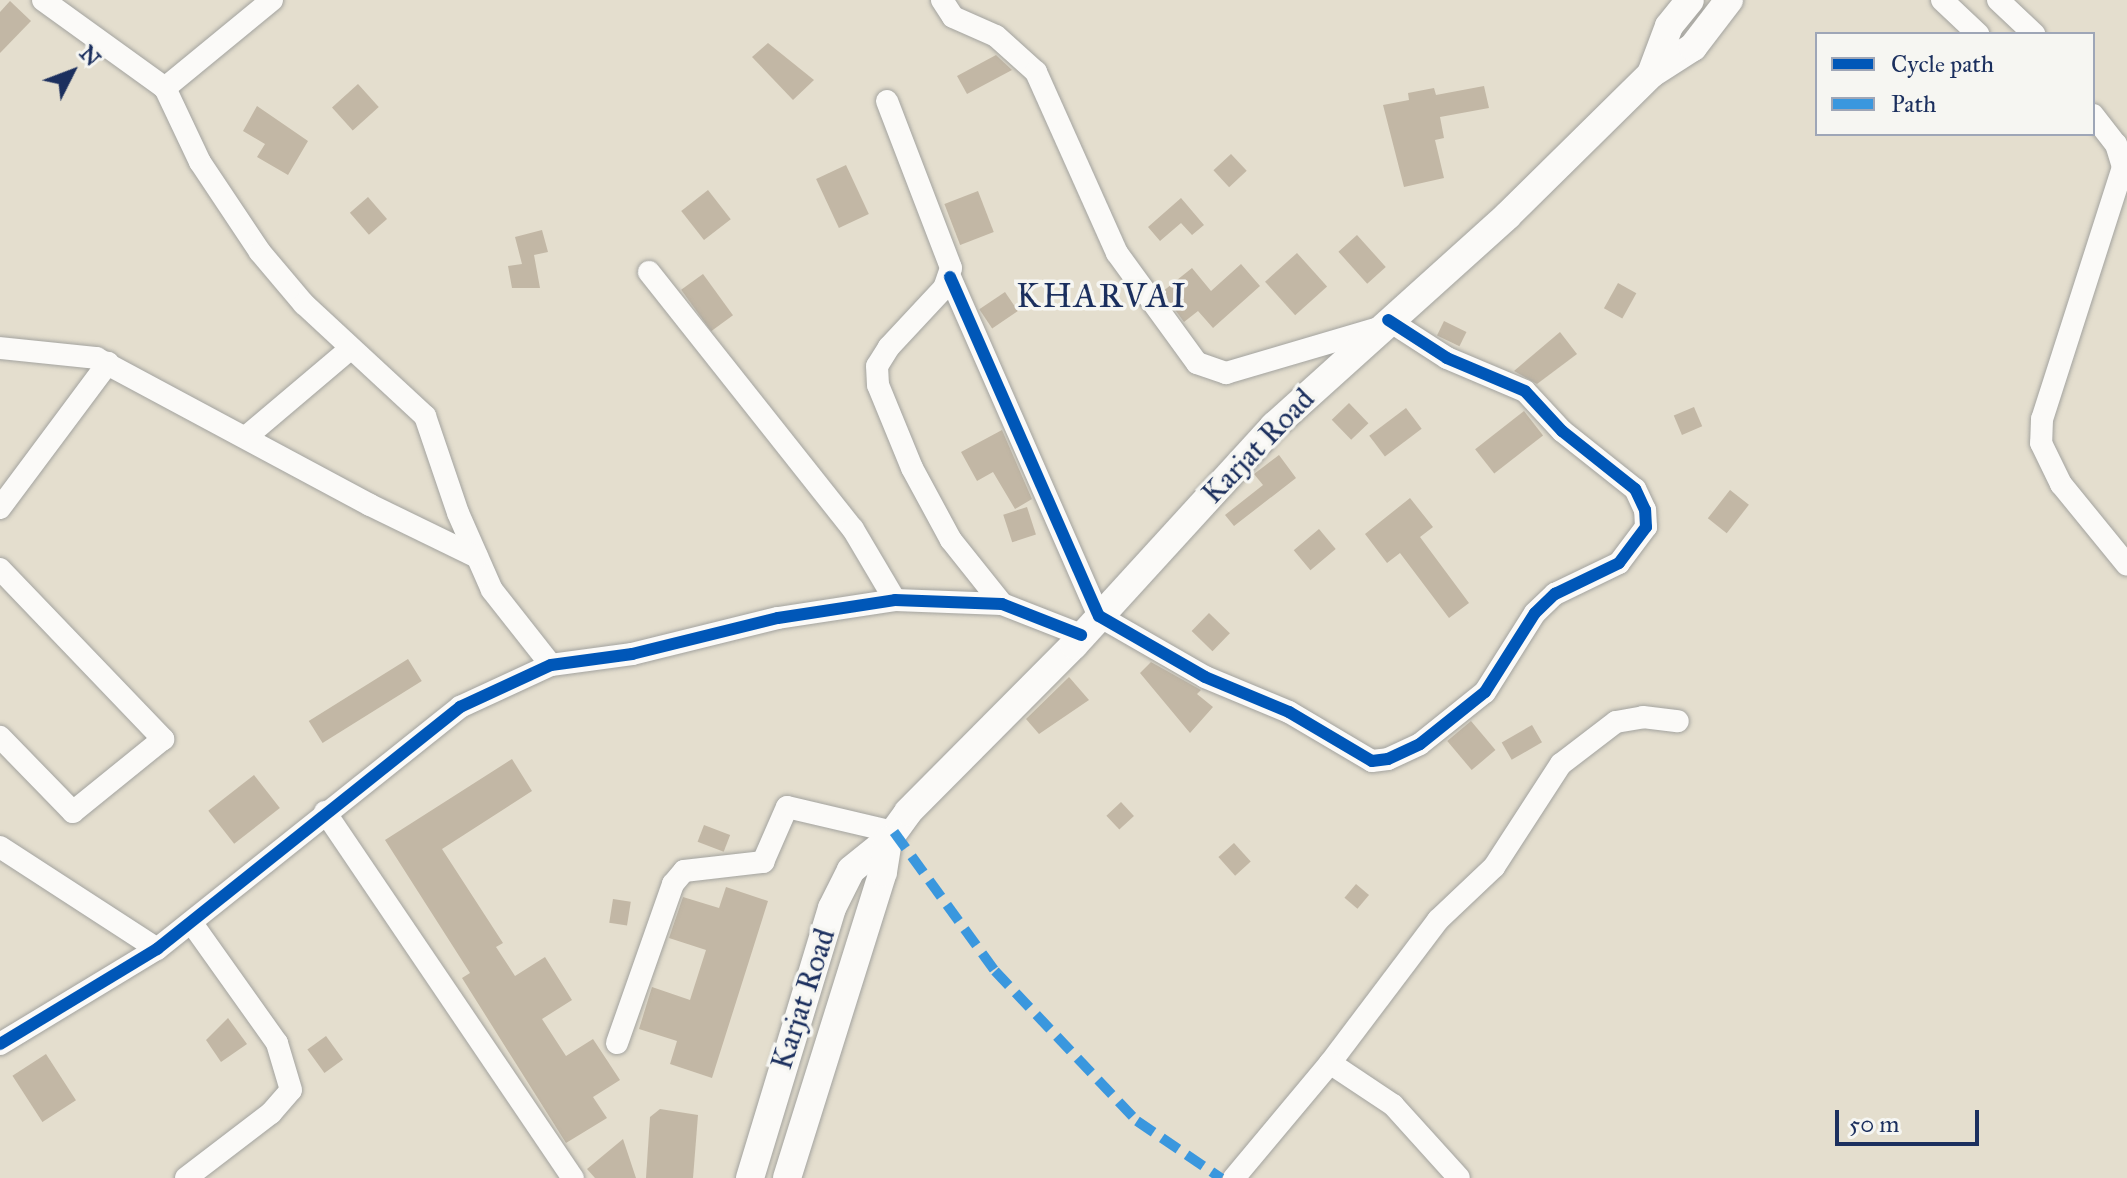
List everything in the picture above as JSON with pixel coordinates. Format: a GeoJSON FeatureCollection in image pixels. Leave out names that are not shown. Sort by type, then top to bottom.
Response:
{"type":"FeatureCollection","features":[{"type":"Feature","properties":{"kind":"main road","name":"Karjat Road"},"geometry":{"type":"LineString","coordinates":[[1651,74],[1669,26],[1690,0]]}},
{"type":"Feature","properties":{"kind":"main road","name":"Karjat Road"},"geometry":{"type":"LineString","coordinates":[[750,1178],[832,908],[851,870],[891,836],[1274,426],[1507,216],[1651,74],[1693,47],[1729,0]]}},
{"type":"Feature","properties":{"kind":"main road","name":"Karjat Road"},"geometry":{"type":"LineString","coordinates":[[787,1178],[883,872],[891,836]]}},
{"type":"Feature","properties":{"kind":"street"},"geometry":{"type":"LineString","coordinates":[[43,0],[165,88],[200,162],[260,252],[350,349],[425,416],[492,590],[551,665]]}},
{"type":"Feature","properties":{"kind":"street"},"geometry":{"type":"LineString","coordinates":[[165,88],[272,0]]}},
{"type":"Feature","properties":{"kind":"street"},"geometry":{"type":"LineString","coordinates":[[0,1044],[157,949],[460,707],[551,665],[632,654],[778,618],[895,600],[1002,604],[1090,625],[1289,712],[1358,756],[1388,759],[1420,744],[1485,692],[1535,613],[1555,594],[1619,563],[1637,545],[1646,527],[1645,510],[1635,489],[1612,467],[1562,431],[1525,391],[1447,358],[1384,324],[1226,373],[1197,363],[1117,253],[1036,72],[996,36],[953,17],[942,0]]}},
{"type":"Feature","properties":{"kind":"street"},"geometry":{"type":"LineString","coordinates":[[1942,0],[1976,32]]}},
{"type":"Feature","properties":{"kind":"street"},"geometry":{"type":"LineString","coordinates":[[1998,0],[2032,32]]}},
{"type":"Feature","properties":{"kind":"street"},"geometry":{"type":"LineString","coordinates":[[887,101],[948,256],[950,277],[1090,625]]}},
{"type":"Feature","properties":{"kind":"street"},"geometry":{"type":"LineString","coordinates":[[2095,118],[2116,144],[2123,167],[2042,419],[2041,443],[2061,484],[2127,565]]}},
{"type":"Feature","properties":{"kind":"street"},"geometry":{"type":"LineString","coordinates":[[649,272],[853,529],[895,600]]}},
{"type":"Feature","properties":{"kind":"street"},"geometry":{"type":"LineString","coordinates":[[950,277],[889,347],[877,366],[878,385],[912,468],[951,540],[1002,604]]}},
{"type":"Feature","properties":{"kind":"street"},"geometry":{"type":"LineString","coordinates":[[0,348],[61,351],[108,363],[370,505],[477,557]]}},
{"type":"Feature","properties":{"kind":"street"},"geometry":{"type":"LineString","coordinates":[[246,437],[350,349]]}},
{"type":"Feature","properties":{"kind":"street"},"geometry":{"type":"LineString","coordinates":[[4,496],[108,363]]}},
{"type":"Feature","properties":{"kind":"street"},"geometry":{"type":"LineString","coordinates":[[0,569],[163,739],[73,812],[0,737]]}},
{"type":"Feature","properties":{"kind":"street"},"geometry":{"type":"LineString","coordinates":[[1234,1178],[1330,1063],[1429,931],[1494,867],[1561,764],[1616,722],[1643,717],[1678,721]]}},
{"type":"Feature","properties":{"kind":"street"},"geometry":{"type":"LineString","coordinates":[[617,1043],[673,884],[684,871],[763,862],[787,807],[891,836]]}},
{"type":"Feature","properties":{"kind":"street"},"geometry":{"type":"LineString","coordinates":[[325,812],[573,1178]]}},
{"type":"Feature","properties":{"kind":"street"},"geometry":{"type":"LineString","coordinates":[[0,847],[157,949]]}},
{"type":"Feature","properties":{"kind":"street"},"geometry":{"type":"LineString","coordinates":[[186,1178],[271,1113],[291,1090],[277,1043],[191,922]]}},
{"type":"Feature","properties":{"kind":"street"},"geometry":{"type":"LineString","coordinates":[[1330,1063],[1393,1105],[1459,1178]]}},
{"type":"Feature","properties":{"kind":"building"},"geometry":{"type":"Polygon","coordinates":[[[10,1],[31,21],[0,53],[0,12],[10,1]]]}},
{"type":"Feature","properties":{"kind":"building"},"geometry":{"type":"Polygon","coordinates":[[[768,43],[814,80],[793,100],[752,57],[768,43]]]}},
{"type":"Feature","properties":{"kind":"building"},"geometry":{"type":"Polygon","coordinates":[[[996,55],[1012,70],[967,94],[957,76],[996,55]]]}},
{"type":"Feature","properties":{"kind":"building"},"geometry":{"type":"Polygon","coordinates":[[[358,84],[379,107],[353,130],[332,107],[358,84]]]}},
{"type":"Feature","properties":{"kind":"building"},"geometry":{"type":"Polygon","coordinates":[[[1484,86],[1489,108],[1440,117],[1444,138],[1435,140],[1444,178],[1404,187],[1383,105],[1409,100],[1408,93],[1434,88],[1436,95],[1484,86]]]}},
{"type":"Feature","properties":{"kind":"building"},"geometry":{"type":"Polygon","coordinates":[[[257,106],[308,141],[288,175],[257,157],[265,144],[243,131],[257,106]]]}},
{"type":"Feature","properties":{"kind":"building"},"geometry":{"type":"Polygon","coordinates":[[[1231,154],[1247,171],[1229,187],[1213,170],[1231,154]]]}},
{"type":"Feature","properties":{"kind":"building"},"geometry":{"type":"Polygon","coordinates":[[[846,165],[869,214],[839,228],[816,179],[846,165]]]}},
{"type":"Feature","properties":{"kind":"building"},"geometry":{"type":"Polygon","coordinates":[[[708,190],[731,219],[704,240],[681,211],[708,190]]]}},
{"type":"Feature","properties":{"kind":"building"},"geometry":{"type":"Polygon","coordinates":[[[978,191],[994,232],[960,245],[944,204],[978,191]]]}},
{"type":"Feature","properties":{"kind":"building"},"geometry":{"type":"Polygon","coordinates":[[[368,197],[387,219],[369,235],[350,213],[368,197]]]}},
{"type":"Feature","properties":{"kind":"building"},"geometry":{"type":"Polygon","coordinates":[[[1181,198],[1204,225],[1192,235],[1181,223],[1160,241],[1148,227],[1181,198]]]}},
{"type":"Feature","properties":{"kind":"building"},"geometry":{"type":"Polygon","coordinates":[[[542,230],[548,252],[534,255],[540,288],[512,288],[508,266],[522,264],[515,237],[542,230]]]}},
{"type":"Feature","properties":{"kind":"building"},"geometry":{"type":"Polygon","coordinates":[[[1357,235],[1386,267],[1367,284],[1338,252],[1357,235]]]}},
{"type":"Feature","properties":{"kind":"building"},"geometry":{"type":"Polygon","coordinates":[[[1297,253],[1327,286],[1295,315],[1265,282],[1297,253]]]}},
{"type":"Feature","properties":{"kind":"building"},"geometry":{"type":"Polygon","coordinates":[[[1241,264],[1260,286],[1213,328],[1198,311],[1184,322],[1162,292],[1192,268],[1211,291],[1241,264]]]}},
{"type":"Feature","properties":{"kind":"building"},"geometry":{"type":"Polygon","coordinates":[[[703,274],[733,315],[711,331],[681,290],[703,274]]]}},
{"type":"Feature","properties":{"kind":"building"},"geometry":{"type":"Polygon","coordinates":[[[1618,283],[1636,293],[1622,319],[1604,308],[1618,283]]]}},
{"type":"Feature","properties":{"kind":"building"},"geometry":{"type":"Polygon","coordinates":[[[1005,292],[1018,311],[992,328],[979,309],[1005,292]]]}},
{"type":"Feature","properties":{"kind":"building"},"geometry":{"type":"Polygon","coordinates":[[[1444,321],[1466,332],[1459,346],[1437,335],[1444,321]]]}},
{"type":"Feature","properties":{"kind":"building"},"geometry":{"type":"Polygon","coordinates":[[[1560,332],[1577,354],[1537,384],[1514,371],[1560,332]]]}},
{"type":"Feature","properties":{"kind":"building"},"geometry":{"type":"Polygon","coordinates":[[[1349,403],[1368,423],[1351,440],[1332,420],[1349,403]]]}},
{"type":"Feature","properties":{"kind":"building"},"geometry":{"type":"Polygon","coordinates":[[[1694,407],[1702,426],[1682,435],[1674,416],[1694,407]]]}},
{"type":"Feature","properties":{"kind":"building"},"geometry":{"type":"Polygon","coordinates":[[[1406,408],[1422,429],[1385,456],[1369,436],[1406,408]]]}},
{"type":"Feature","properties":{"kind":"building"},"geometry":{"type":"Polygon","coordinates":[[[1524,411],[1543,435],[1494,474],[1475,449],[1524,411]]]}},
{"type":"Feature","properties":{"kind":"building"},"geometry":{"type":"Polygon","coordinates":[[[1002,430],[1032,499],[1015,509],[993,472],[977,481],[961,452],[1002,430]]]}},
{"type":"Feature","properties":{"kind":"building"},"geometry":{"type":"Polygon","coordinates":[[[1279,455],[1296,478],[1234,526],[1225,515],[1263,485],[1254,474],[1279,455]]]}},
{"type":"Feature","properties":{"kind":"building"},"geometry":{"type":"Polygon","coordinates":[[[1730,490],[1749,505],[1727,533],[1708,518],[1730,490]]]}},
{"type":"Feature","properties":{"kind":"building"},"geometry":{"type":"Polygon","coordinates":[[[1410,498],[1433,527],[1420,537],[1469,603],[1449,618],[1400,553],[1387,563],[1365,534],[1410,498]]]}},
{"type":"Feature","properties":{"kind":"building"},"geometry":{"type":"Polygon","coordinates":[[[1027,507],[1036,535],[1012,542],[1003,515],[1027,507]]]}},
{"type":"Feature","properties":{"kind":"building"},"geometry":{"type":"Polygon","coordinates":[[[1319,529],[1336,549],[1310,570],[1294,550],[1319,529]]]}},
{"type":"Feature","properties":{"kind":"building"},"geometry":{"type":"Polygon","coordinates":[[[1209,613],[1230,633],[1212,651],[1192,631],[1209,613]]]}},
{"type":"Feature","properties":{"kind":"building"},"geometry":{"type":"Polygon","coordinates":[[[408,659],[422,681],[323,743],[309,721],[408,659]]]}},
{"type":"Feature","properties":{"kind":"building"},"geometry":{"type":"Polygon","coordinates":[[[1151,662],[1201,690],[1197,694],[1213,707],[1190,733],[1140,673],[1151,662]]]}},
{"type":"Feature","properties":{"kind":"building"},"geometry":{"type":"Polygon","coordinates":[[[1069,677],[1089,700],[1039,734],[1026,719],[1069,677]]]}},
{"type":"Feature","properties":{"kind":"building"},"geometry":{"type":"Polygon","coordinates":[[[1471,721],[1495,750],[1472,770],[1447,741],[1471,721]]]}},
{"type":"Feature","properties":{"kind":"building"},"geometry":{"type":"Polygon","coordinates":[[[1532,725],[1542,742],[1512,760],[1502,742],[1532,725]]]}},
{"type":"Feature","properties":{"kind":"building"},"geometry":{"type":"Polygon","coordinates":[[[512,759],[532,791],[442,849],[503,943],[496,947],[515,976],[545,957],[572,1000],[542,1019],[566,1056],[593,1039],[620,1080],[593,1097],[607,1118],[566,1143],[462,978],[470,973],[385,840],[512,759]]]}},
{"type":"Feature","properties":{"kind":"building"},"geometry":{"type":"Polygon","coordinates":[[[254,775],[280,808],[234,844],[208,811],[254,775]]]}},
{"type":"Feature","properties":{"kind":"building"},"geometry":{"type":"Polygon","coordinates":[[[1121,802],[1134,816],[1119,830],[1106,816],[1121,802]]]}},
{"type":"Feature","properties":{"kind":"building"},"geometry":{"type":"Polygon","coordinates":[[[704,825],[730,835],[724,852],[698,842],[704,825]]]}},
{"type":"Feature","properties":{"kind":"building"},"geometry":{"type":"Polygon","coordinates":[[[1234,843],[1251,862],[1235,876],[1218,857],[1234,843]]]}},
{"type":"Feature","properties":{"kind":"building"},"geometry":{"type":"Polygon","coordinates":[[[1356,884],[1369,895],[1357,909],[1344,898],[1356,884]]]}},
{"type":"Feature","properties":{"kind":"building"},"geometry":{"type":"Polygon","coordinates":[[[726,887],[768,901],[712,1078],[670,1064],[677,1041],[639,1029],[652,987],[690,1000],[706,950],[669,938],[683,897],[719,908],[726,887]]]}},
{"type":"Feature","properties":{"kind":"building"},"geometry":{"type":"Polygon","coordinates":[[[613,899],[631,902],[627,926],[609,923],[613,899]]]}},
{"type":"Feature","properties":{"kind":"building"},"geometry":{"type":"Polygon","coordinates":[[[228,1018],[247,1044],[221,1062],[206,1040],[228,1018]]]}},
{"type":"Feature","properties":{"kind":"building"},"geometry":{"type":"Polygon","coordinates":[[[326,1036],[343,1059],[324,1073],[307,1050],[326,1036]]]}},
{"type":"Feature","properties":{"kind":"building"},"geometry":{"type":"Polygon","coordinates":[[[46,1054],[76,1100],[42,1122],[12,1076],[46,1054]]]}},
{"type":"Feature","properties":{"kind":"building"},"geometry":{"type":"Polygon","coordinates":[[[660,1109],[698,1115],[693,1178],[646,1178],[650,1117],[660,1109]]]}},
{"type":"Feature","properties":{"kind":"building"},"geometry":{"type":"Polygon","coordinates":[[[623,1139],[636,1178],[595,1178],[587,1169],[623,1139]]]}},
{"type":"Feature","properties":{"kind":"marked path"},"geometry":{"type":"LineString","coordinates":[[894,832],[995,971],[1137,1121],[1221,1178]]}},
{"type":"Feature","properties":{"kind":"cycle path"},"geometry":{"type":"LineString","coordinates":[[950,277],[1099,616],[1205,677],[1289,712],[1372,761],[1388,759],[1420,744],[1485,692],[1535,613],[1555,594],[1619,563],[1646,527],[1645,510],[1635,489],[1562,431],[1525,391],[1447,358],[1388,320]]}},
{"type":"Feature","properties":{"kind":"cycle path"},"geometry":{"type":"LineString","coordinates":[[0,1044],[157,949],[460,707],[551,665],[632,654],[778,618],[895,600],[1002,604],[1081,635]]}},
{"type":"Feature","properties":{"kind":"district","name":"KHARVAI"},"geometry":{"type":"Point","coordinates":[1102,296]}}]}
